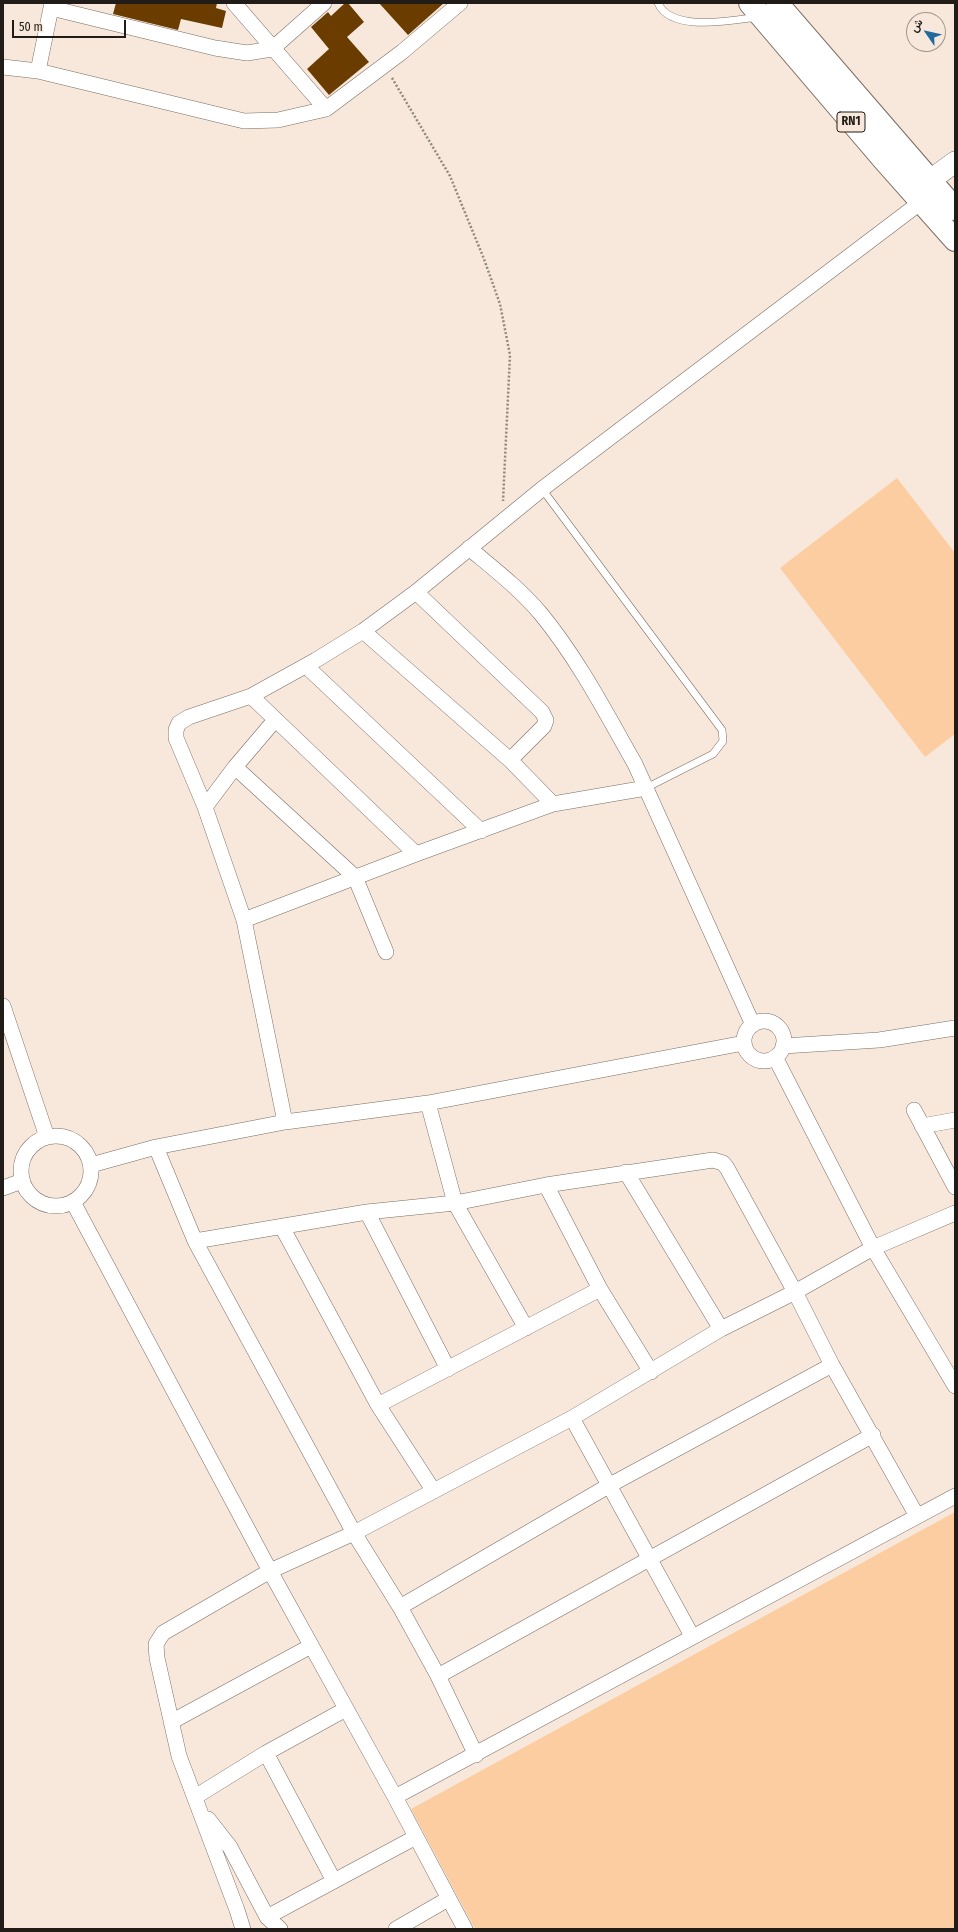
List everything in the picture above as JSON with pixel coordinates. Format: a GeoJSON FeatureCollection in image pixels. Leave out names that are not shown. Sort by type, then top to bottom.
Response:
{"type":"FeatureCollection","features":[{"type":"Feature","properties":{"kind":"main road","name":"RN1"},"geometry":{"type":"LineString","coordinates":[[763,8],[930,180],[950,214],[955,240]]}},
{"type":"Feature","properties":{"kind":"main road","name":"RN1"},"geometry":{"type":"LineString","coordinates":[[763,8],[917,197],[950,214]]}},
{"type":"Feature","properties":{"kind":"street"},"geometry":{"type":"LineString","coordinates":[[234,3],[272,49],[326,109]]}},
{"type":"Feature","properties":{"kind":"street"},"geometry":{"type":"LineString","coordinates":[[38,71],[51,6],[216,48],[247,53],[272,49],[324,3]]}},
{"type":"Feature","properties":{"kind":"street"},"geometry":{"type":"LineString","coordinates":[[3,67],[38,71],[244,121],[278,120],[326,109],[385,66],[460,3]]}},
{"type":"Feature","properties":{"kind":"street"},"geometry":{"type":"LineString","coordinates":[[285,1122],[244,920],[205,807],[176,738],[176,730],[179,723],[189,717],[251,696],[306,666],[363,631],[416,592],[542,489],[917,197],[930,180],[955,162]]}},
{"type":"Feature","properties":{"kind":"street"},"geometry":{"type":"LineString","coordinates":[[469,548],[522,594],[541,614],[570,652],[635,764],[753,1025]]}},
{"type":"Feature","properties":{"kind":"street"},"geometry":{"type":"LineString","coordinates":[[416,592],[542,712],[546,720],[544,726],[510,760]]}},
{"type":"Feature","properties":{"kind":"street"},"geometry":{"type":"LineString","coordinates":[[363,631],[510,760],[553,804]]}},
{"type":"Feature","properties":{"kind":"street"},"geometry":{"type":"LineString","coordinates":[[306,666],[481,831]]}},
{"type":"Feature","properties":{"kind":"street"},"geometry":{"type":"LineString","coordinates":[[251,696],[416,854]]}},
{"type":"Feature","properties":{"kind":"street"},"geometry":{"type":"LineString","coordinates":[[205,807],[235,767],[275,720]]}},
{"type":"Feature","properties":{"kind":"street"},"geometry":{"type":"LineString","coordinates":[[235,767],[355,877],[386,952]]}},
{"type":"Feature","properties":{"kind":"street"},"geometry":{"type":"LineString","coordinates":[[244,920],[416,854],[553,804],[646,788]]}},
{"type":"Feature","properties":{"kind":"street"},"geometry":{"type":"LineString","coordinates":[[3,1006],[47,1137]]}},
{"type":"Feature","properties":{"kind":"street"},"geometry":{"type":"LineString","coordinates":[[955,1028],[879,1040],[779,1052],[762,1061],[750,1055],[744,1043],[748,1030],[753,1025],[766,1021],[772,1023],[782,1033],[779,1052],[873,1248],[955,1386]]}},
{"type":"Feature","properties":{"kind":"street"},"geometry":{"type":"LineString","coordinates":[[91,1165],[156,1147],[285,1122],[428,1103],[744,1043]]}},
{"type":"Feature","properties":{"kind":"street"},"geometry":{"type":"LineString","coordinates":[[428,1103],[454,1203],[526,1328]]}},
{"type":"Feature","properties":{"kind":"street"},"geometry":{"type":"LineString","coordinates":[[914,1110],[955,1187]]}},
{"type":"Feature","properties":{"kind":"street"},"geometry":{"type":"LineString","coordinates":[[922,1126],[955,1120]]}},
{"type":"Feature","properties":{"kind":"street"},"geometry":{"type":"LineString","coordinates":[[59,1136],[70,1138],[80,1144],[88,1154],[91,1165],[91,1176],[88,1187],[82,1196],[73,1202],[58,1206],[43,1204],[27,1191],[22,1181],[21,1170],[23,1159],[28,1149],[37,1141],[47,1137],[59,1136]]}},
{"type":"Feature","properties":{"kind":"street"},"geometry":{"type":"LineString","coordinates":[[156,1147],[195,1240],[354,1532],[400,1607],[438,1676],[476,1755]]}},
{"type":"Feature","properties":{"kind":"street"},"geometry":{"type":"LineString","coordinates":[[195,1240],[282,1228],[367,1212],[454,1203],[546,1185],[626,1172],[713,1160],[723,1163],[795,1292],[832,1365],[873,1435],[917,1516]]}},
{"type":"Feature","properties":{"kind":"street"},"geometry":{"type":"LineString","coordinates":[[626,1172],[721,1329]]}},
{"type":"Feature","properties":{"kind":"street"},"geometry":{"type":"LineString","coordinates":[[3,1188],[22,1181]]}},
{"type":"Feature","properties":{"kind":"street"},"geometry":{"type":"LineString","coordinates":[[546,1185],[600,1289],[651,1372]]}},
{"type":"Feature","properties":{"kind":"street"},"geometry":{"type":"LineString","coordinates":[[73,1202],[270,1571],[416,1837],[464,1929]]}},
{"type":"Feature","properties":{"kind":"street"},"geometry":{"type":"LineString","coordinates":[[367,1212],[448,1369]]}},
{"type":"Feature","properties":{"kind":"street"},"geometry":{"type":"LineString","coordinates":[[243,1929],[179,1756],[156,1644],[163,1633],[270,1571],[354,1532],[572,1418],[721,1329],[795,1292],[873,1248],[955,1213]]}},
{"type":"Feature","properties":{"kind":"street"},"geometry":{"type":"LineString","coordinates":[[282,1228],[378,1405],[433,1490]]}},
{"type":"Feature","properties":{"kind":"street"},"geometry":{"type":"LineString","coordinates":[[378,1405],[600,1289]]}},
{"type":"Feature","properties":{"kind":"street"},"geometry":{"type":"LineString","coordinates":[[400,1607],[610,1485],[832,1365]]}},
{"type":"Feature","properties":{"kind":"street"},"geometry":{"type":"LineString","coordinates":[[572,1418],[651,1559],[692,1636]]}},
{"type":"Feature","properties":{"kind":"street"},"geometry":{"type":"LineString","coordinates":[[438,1676],[873,1435]]}},
{"type":"Feature","properties":{"kind":"street"},"geometry":{"type":"LineString","coordinates":[[395,1798],[692,1636],[955,1496]]}},
{"type":"Feature","properties":{"kind":"street"},"geometry":{"type":"LineString","coordinates":[[171,1722],[311,1646]]}},
{"type":"Feature","properties":{"kind":"street"},"geometry":{"type":"LineString","coordinates":[[197,1802],[266,1753],[346,1709]]}},
{"type":"Feature","properties":{"kind":"street"},"geometry":{"type":"LineString","coordinates":[[266,1753],[334,1881]]}},
{"type":"Feature","properties":{"kind":"street"},"geometry":{"type":"LineString","coordinates":[[197,1802],[230,1847],[267,1917],[280,1929]]}},
{"type":"Feature","properties":{"kind":"street"},"geometry":{"type":"LineString","coordinates":[[267,1917],[416,1837]]}},
{"type":"Feature","properties":{"kind":"street"},"geometry":{"type":"LineString","coordinates":[[396,1929],[448,1899]]}},
{"type":"Feature","properties":{"kind":"lane"},"geometry":{"type":"LineString","coordinates":[[658,3],[667,14],[676,19],[704,23],[763,8]]}},
{"type":"Feature","properties":{"kind":"lane"},"geometry":{"type":"LineString","coordinates":[[542,489],[722,730],[723,741],[713,754],[646,788]]}},
{"type":"Feature","properties":{"kind":"path"},"geometry":{"type":"LineString","coordinates":[[385,66],[450,176],[484,259],[500,304],[510,355],[502,521]]}},
{"type":"Feature","properties":{"kind":"shaded area"},"geometry":{"type":"Polygon","coordinates":[[[897,478],[955,553],[955,734],[925,757],[780,568],[897,478]]]}},
{"type":"Feature","properties":{"kind":"shaded area"},"geometry":{"type":"Polygon","coordinates":[[[955,1512],[955,1929],[475,1929],[411,1809],[955,1512]]]}},
{"type":"Feature","properties":{"kind":"building"},"geometry":{"type":"Polygon","coordinates":[[[116,3],[217,3],[216,8],[226,11],[222,28],[181,19],[178,30],[113,14],[116,3]]]}},
{"type":"Feature","properties":{"kind":"building"},"geometry":{"type":"Polygon","coordinates":[[[345,3],[348,3],[364,22],[347,37],[369,62],[329,95],[307,69],[329,49],[311,27],[328,12],[331,16],[345,3]]]}},
{"type":"Feature","properties":{"kind":"building"},"geometry":{"type":"Polygon","coordinates":[[[379,3],[444,3],[408,35],[379,3]]]}}]}
